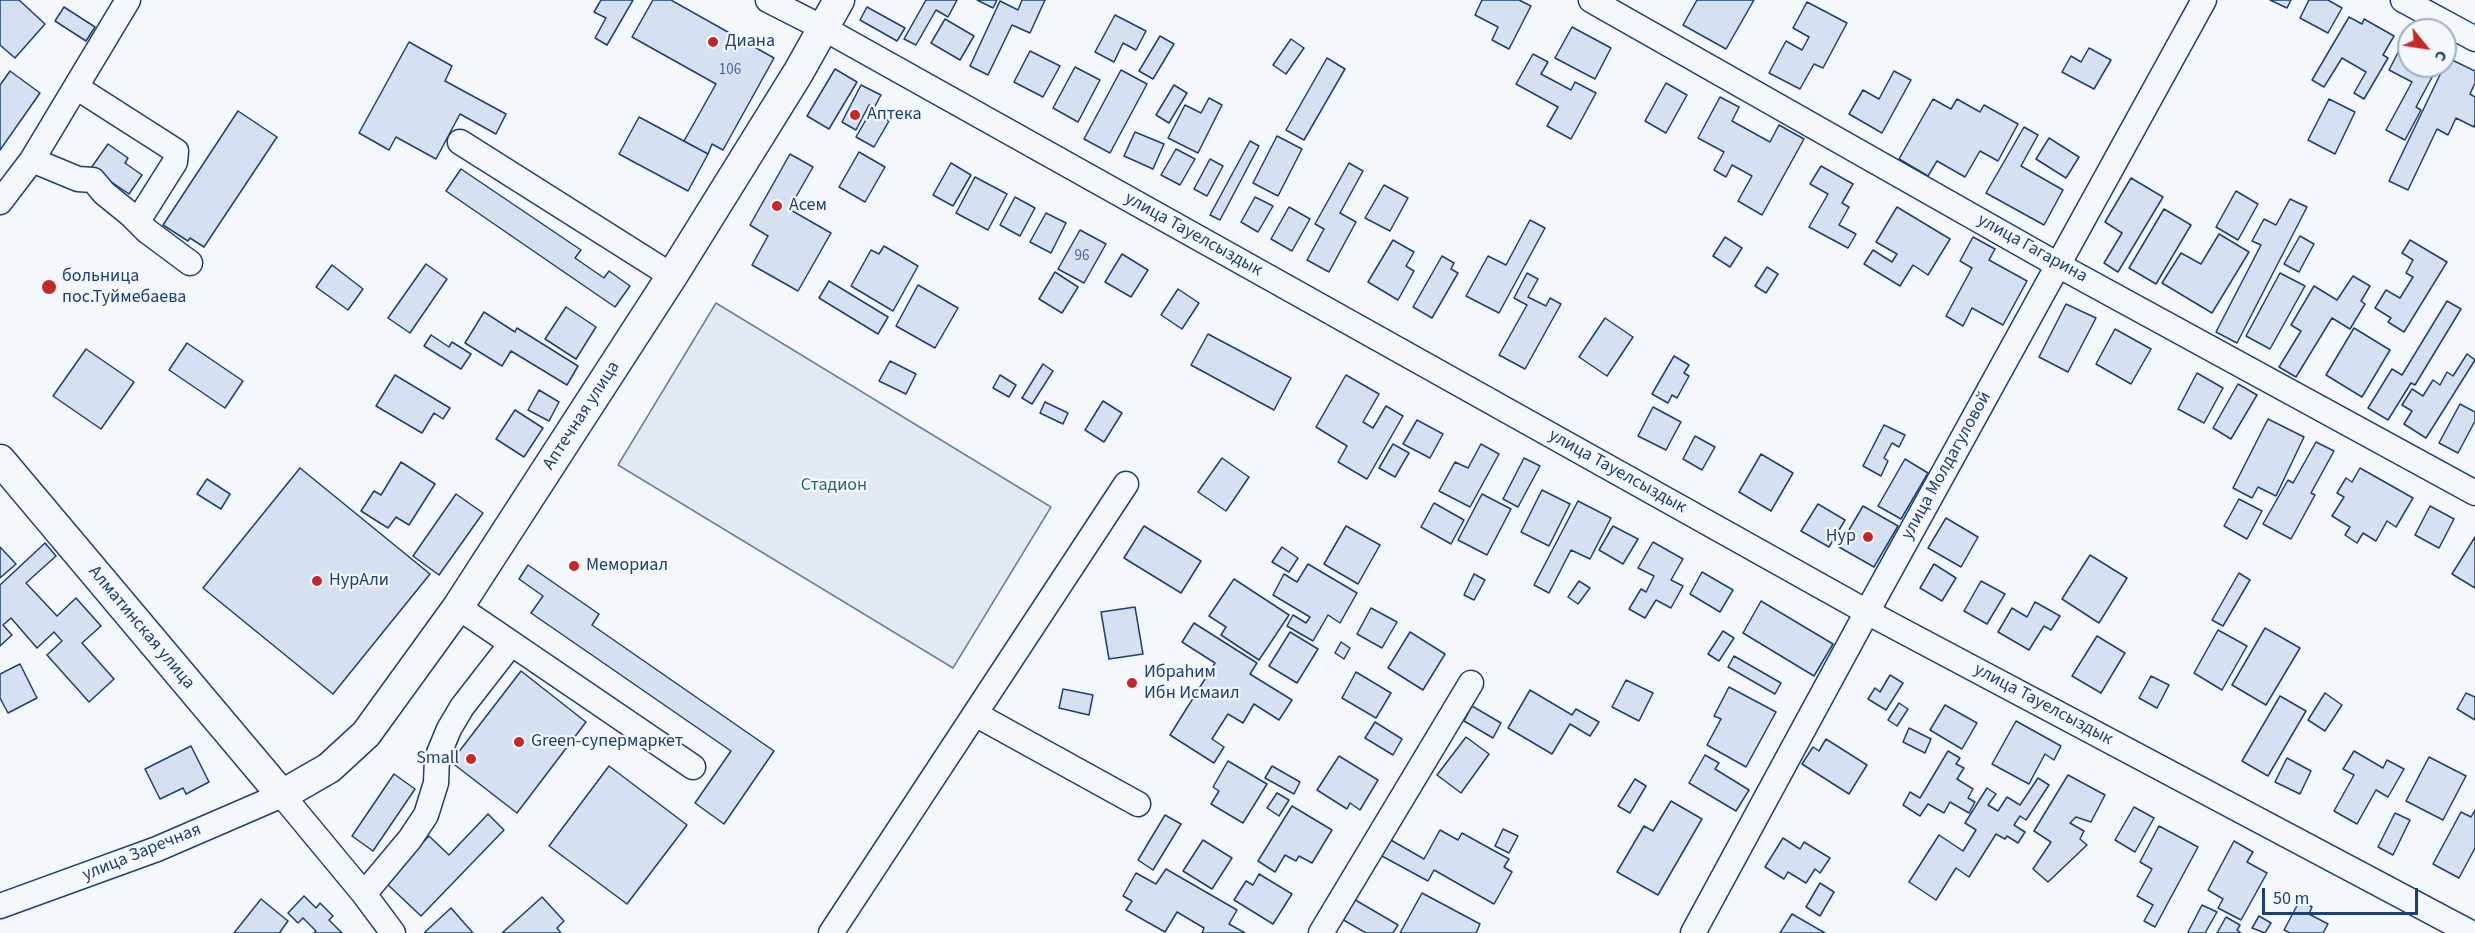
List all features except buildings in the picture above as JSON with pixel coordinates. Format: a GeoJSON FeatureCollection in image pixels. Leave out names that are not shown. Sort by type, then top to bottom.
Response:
{"type":"FeatureCollection","features":[{"type":"Feature","properties":{"kind":"main road","name":"Аптечная улица"},"geometry":{"type":"LineString","coordinates":[[282,795],[329,768],[366,734],[458,608],[672,276],[825,29],[839,0]]}},
{"type":"Feature","properties":{"kind":"main road","name":"Алматинская улица"},"geometry":{"type":"LineString","coordinates":[[0,460],[282,795]]}},
{"type":"Feature","properties":{"kind":"street"},"geometry":{"type":"LineString","coordinates":[[0,202],[32,160],[128,0]]}},
{"type":"Feature","properties":{"kind":"street","name":"улица Тауелсыздык"},"geometry":{"type":"LineString","coordinates":[[768,0],[825,29],[1867,612],[2471,933]]}},
{"type":"Feature","properties":{"kind":"street","name":"улица Гагарина"},"geometry":{"type":"LineString","coordinates":[[1591,0],[2058,265],[2475,493]]}},
{"type":"Feature","properties":{"kind":"street","name":"улица Молдагуловой"},"geometry":{"type":"LineString","coordinates":[[1693,933],[2204,0]]}},
{"type":"Feature","properties":{"kind":"street"},"geometry":{"type":"LineString","coordinates":[[2403,0],[2475,39]]}},
{"type":"Feature","properties":{"kind":"street"},"geometry":{"type":"LineString","coordinates":[[76,87],[176,151],[175,162],[141,216],[131,215]]}},
{"type":"Feature","properties":{"kind":"street"},"geometry":{"type":"LineString","coordinates":[[460,142],[672,276]]}},
{"type":"Feature","properties":{"kind":"street"},"geometry":{"type":"LineString","coordinates":[[32,160],[78,178],[93,180],[104,193],[147,231],[190,263]]}},
{"type":"Feature","properties":{"kind":"street"},"geometry":{"type":"LineString","coordinates":[[831,933],[1126,484]]}},
{"type":"Feature","properties":{"kind":"street"},"geometry":{"type":"LineString","coordinates":[[458,608],[693,767]]}},
{"type":"Feature","properties":{"kind":"street"},"geometry":{"type":"LineString","coordinates":[[364,894],[410,839],[426,815],[436,783],[437,758],[449,729],[462,707],[511,644]]}},
{"type":"Feature","properties":{"kind":"street"},"geometry":{"type":"LineString","coordinates":[[1321,933],[1471,683]]}},
{"type":"Feature","properties":{"kind":"street"},"geometry":{"type":"LineString","coordinates":[[975,714],[1138,804]]}},
{"type":"Feature","properties":{"kind":"street"},"geometry":{"type":"LineString","coordinates":[[282,795],[364,894],[393,933]]}},
{"type":"Feature","properties":{"kind":"street","name":"улица Заречная"},"geometry":{"type":"LineString","coordinates":[[0,906],[157,849],[282,795]]}},
{"type":"Feature","properties":{"kind":"green space","name":"Стадион"},"geometry":{"type":"Polygon","coordinates":[[[716,303],[1051,507],[953,668],[618,465],[716,303]]]}},
{"type":"Feature","properties":{"kind":"place","name":"Диана"},"geometry":{"type":"Point","coordinates":[713,42]}},
{"type":"Feature","properties":{"kind":"place","name":"Аптека"},"geometry":{"type":"Point","coordinates":[855,115]}},
{"type":"Feature","properties":{"kind":"place","name":"Асем"},"geometry":{"type":"Point","coordinates":[777,206]}},
{"type":"Feature","properties":{"kind":"place","name":"больница пос.Туймебаева"},"geometry":{"type":"Point","coordinates":[49,287]}},
{"type":"Feature","properties":{"kind":"place","name":"Нур"},"geometry":{"type":"Point","coordinates":[1868,537]}},
{"type":"Feature","properties":{"kind":"place","name":"Мемориал"},"geometry":{"type":"Point","coordinates":[574,566]}},
{"type":"Feature","properties":{"kind":"place","name":"НурАли"},"geometry":{"type":"Point","coordinates":[317,581]}},
{"type":"Feature","properties":{"kind":"place","name":"Ибраһим Ибн Исмаил"},"geometry":{"type":"Point","coordinates":[1132,683]}},
{"type":"Feature","properties":{"kind":"place","name":"Green-супермаркет"},"geometry":{"type":"Point","coordinates":[519,742]}},
{"type":"Feature","properties":{"kind":"place","name":"Small"},"geometry":{"type":"Point","coordinates":[471,759]}}]}
